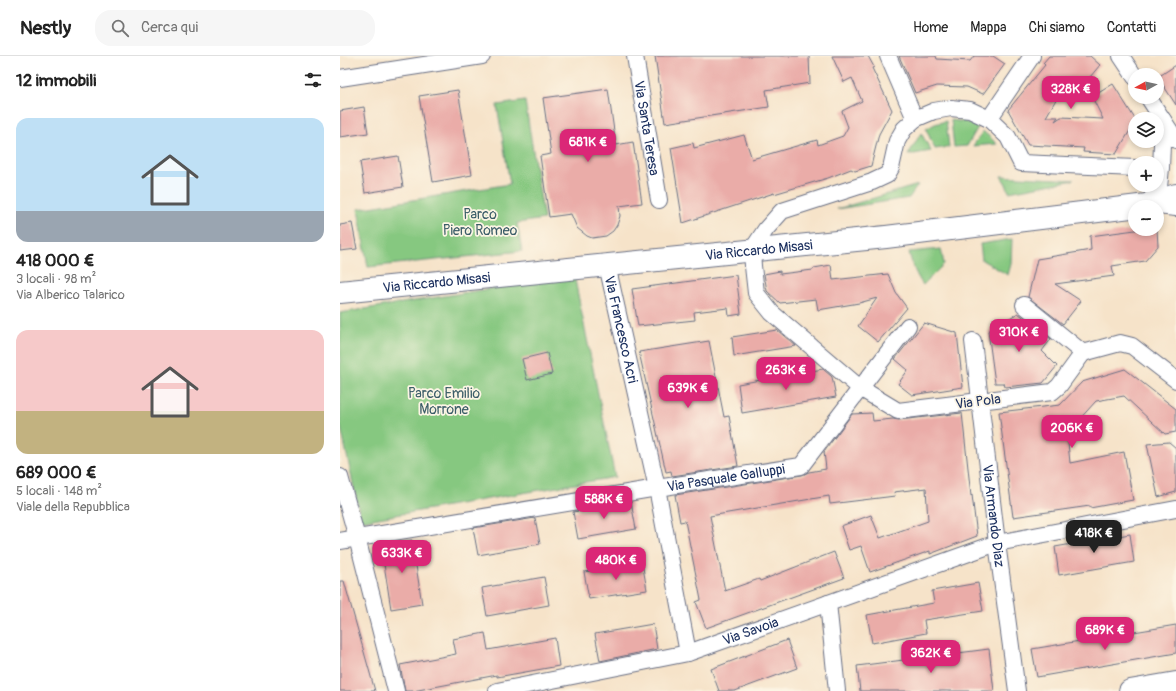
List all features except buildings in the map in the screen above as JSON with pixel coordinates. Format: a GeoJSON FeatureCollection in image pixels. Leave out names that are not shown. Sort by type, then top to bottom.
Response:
{"type":"FeatureCollection","features":[{"type":"Feature","properties":{"kind":"main road","name":"Via Riccardo Misasi"},"geometry":{"type":"LineString","coordinates":[[1162,200],[1176,195]]}},
{"type":"Feature","properties":{"kind":"main road","name":"Via Riccardo Misasi"},"geometry":{"type":"LineString","coordinates":[[340,292],[886,237],[1128,207]]}},
{"type":"Feature","properties":{"kind":"main road"},"geometry":{"type":"LineString","coordinates":[[1130,691],[1176,683]]}},
{"type":"Feature","properties":{"kind":"street"},"geometry":{"type":"LineString","coordinates":[[340,78],[482,56]]}},
{"type":"Feature","properties":{"kind":"street","name":"Via Santa Teresa"},"geometry":{"type":"LineString","coordinates":[[635,56],[659,200]]}},
{"type":"Feature","properties":{"kind":"street"},"geometry":{"type":"LineString","coordinates":[[888,56],[915,119]]}},
{"type":"Feature","properties":{"kind":"street"},"geometry":{"type":"LineString","coordinates":[[989,119],[1032,56]]}},
{"type":"Feature","properties":{"kind":"street"},"geometry":{"type":"LineString","coordinates":[[1121,56],[1129,68]]}},
{"type":"Feature","properties":{"kind":"street"},"geometry":{"type":"LineString","coordinates":[[752,250],[766,229],[782,211],[872,182],[887,175],[891,168],[898,141],[904,129],[915,119],[934,111],[951,108],[970,110],[989,119],[1008,137],[1020,164],[1128,168]]}},
{"type":"Feature","properties":{"kind":"street"},"geometry":{"type":"LineString","coordinates":[[1164,122],[1176,140]]}},
{"type":"Feature","properties":{"kind":"street"},"geometry":{"type":"LineString","coordinates":[[1164,207],[1176,208]]}},
{"type":"Feature","properties":{"kind":"street","name":"Via Pola"},"geometry":{"type":"LineString","coordinates":[[752,250],[756,293],[772,313],[860,388],[898,412],[980,400],[1052,392],[1059,386],[1083,353]]}},
{"type":"Feature","properties":{"kind":"street","name":"Via Francesco Acri"},"geometry":{"type":"LineString","coordinates":[[607,265],[657,488],[688,653]]}},
{"type":"Feature","properties":{"kind":"street"},"geometry":{"type":"LineString","coordinates":[[1024,305],[1083,353],[1120,343],[1132,346],[1176,380]]}},
{"type":"Feature","properties":{"kind":"street","name":"Via Pasquale Galluppi"},"geometry":{"type":"LineString","coordinates":[[340,541],[657,488],[801,466],[908,326]]}},
{"type":"Feature","properties":{"kind":"street","name":"Via Armando Diaz"},"geometry":{"type":"LineString","coordinates":[[973,341],[996,543],[1017,691]]}},
{"type":"Feature","properties":{"kind":"street"},"geometry":{"type":"LineString","coordinates":[[340,477],[396,691]]}},
{"type":"Feature","properties":{"kind":"street","name":"Via Savoia"},"geometry":{"type":"LineString","coordinates":[[497,691],[688,653],[996,543],[1176,509]]}},
{"type":"Feature","properties":{"kind":"street"},"geometry":{"type":"LineString","coordinates":[[828,604],[837,691]]}},
{"type":"Feature","properties":{"kind":"green space","name":"Parco Piero Romeo"},"geometry":{"type":"Polygon","coordinates":[[[525,101],[544,219],[517,223],[522,251],[368,267],[358,209],[510,184],[497,105],[525,101]]]}},
{"type":"Feature","properties":{"kind":"green space"},"geometry":{"type":"Polygon","coordinates":[[[951,120],[966,122],[978,127],[967,146],[954,147],[951,120]]]}},
{"type":"Feature","properties":{"kind":"green space"},"geometry":{"type":"Polygon","coordinates":[[[946,121],[949,147],[935,149],[926,129],[935,124],[946,121]]]}},
{"type":"Feature","properties":{"kind":"green space"},"geometry":{"type":"Polygon","coordinates":[[[983,131],[997,144],[973,146],[983,131]]]}},
{"type":"Feature","properties":{"kind":"green space"},"geometry":{"type":"Polygon","coordinates":[[[921,133],[931,151],[908,155],[921,133]]]}},
{"type":"Feature","properties":{"kind":"green space"},"geometry":{"type":"Polygon","coordinates":[[[1001,176],[1074,180],[1009,192],[1001,176]]]}},
{"type":"Feature","properties":{"kind":"green space"},"geometry":{"type":"Polygon","coordinates":[[[918,185],[909,198],[837,209],[918,185]]]}},
{"type":"Feature","properties":{"kind":"green space"},"geometry":{"type":"Polygon","coordinates":[[[1012,239],[1011,264],[1008,275],[982,260],[980,244],[1012,239]]]}},
{"type":"Feature","properties":{"kind":"green space"},"geometry":{"type":"Polygon","coordinates":[[[941,249],[944,264],[923,285],[914,270],[909,252],[941,249]]]}},
{"type":"Feature","properties":{"kind":"green space","name":"Parco Emilio Morrone"},"geometry":{"type":"Polygon","coordinates":[[[574,275],[615,477],[361,521],[340,423],[340,313],[574,275]]]}}]}
